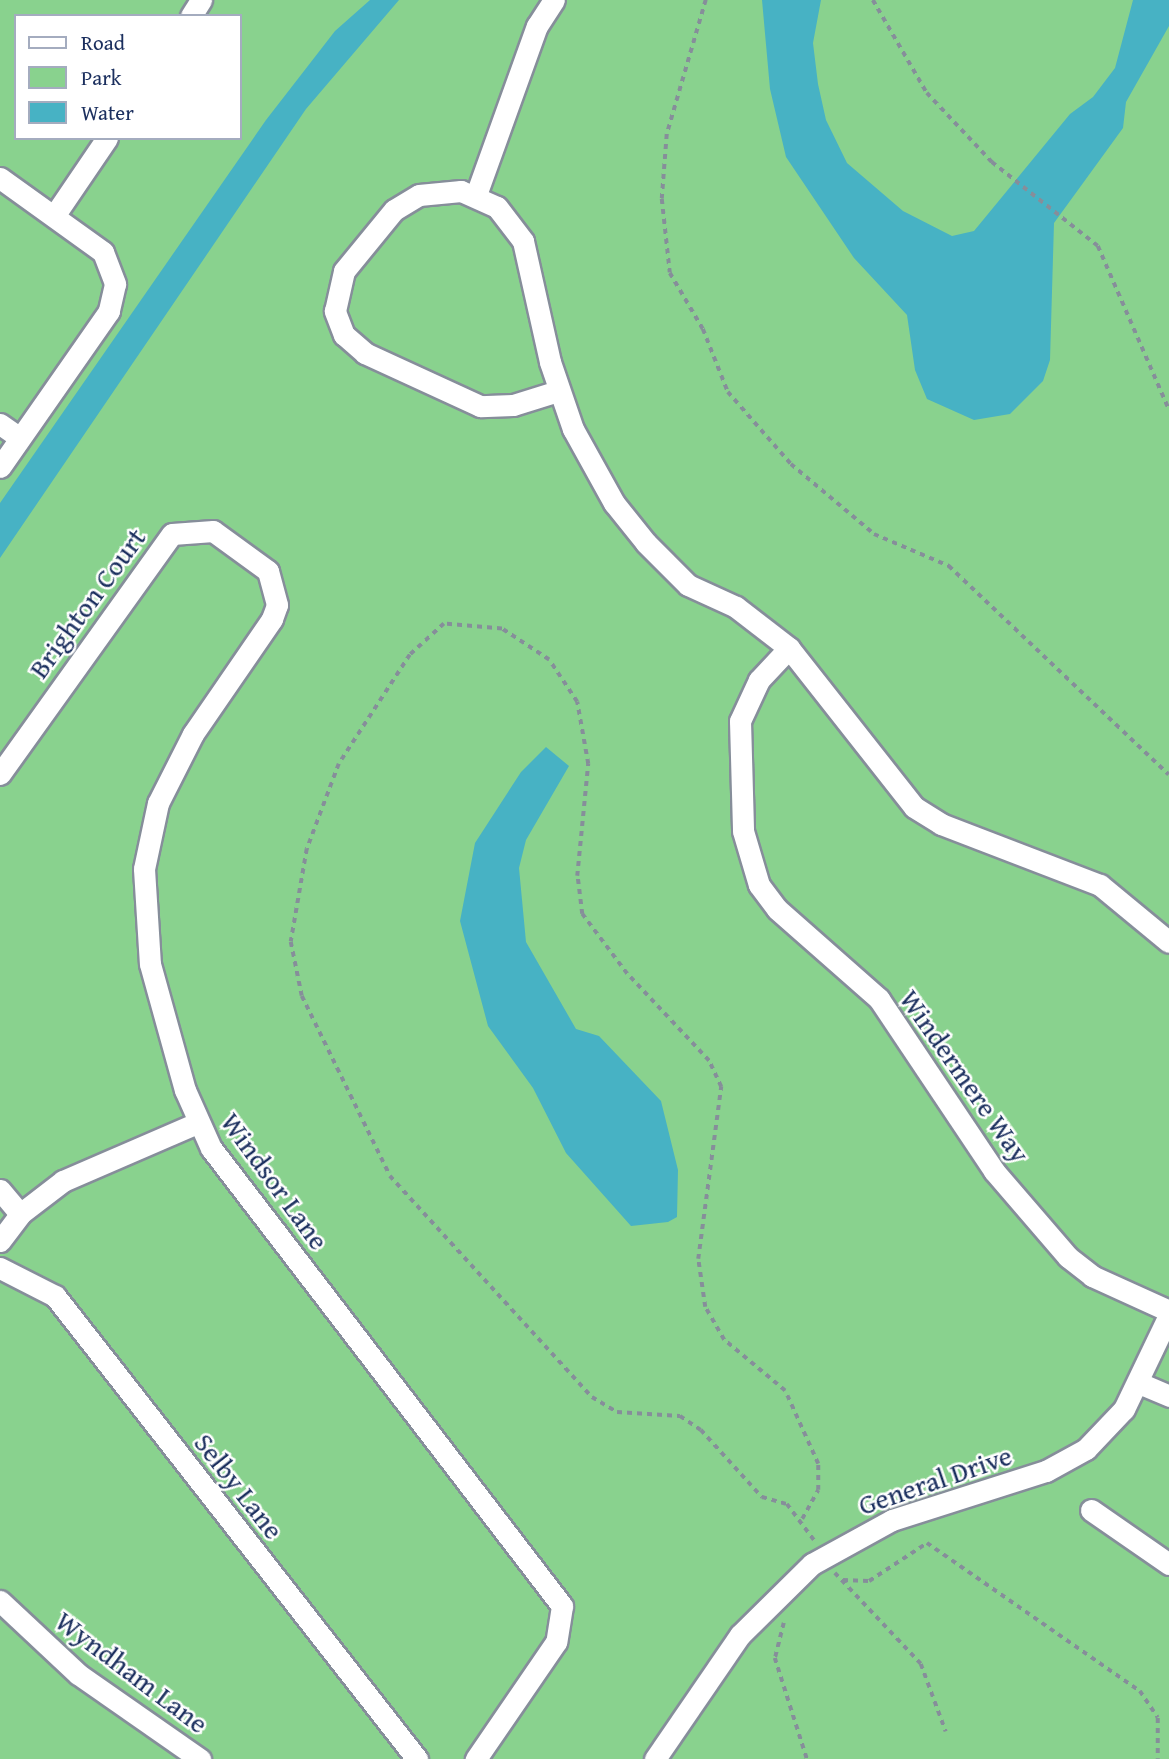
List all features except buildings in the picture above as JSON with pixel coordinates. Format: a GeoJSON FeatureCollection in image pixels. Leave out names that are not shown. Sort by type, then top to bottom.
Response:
{"type":"FeatureCollection","features":[{"type":"Feature","properties":{"kind":"street"},"geometry":{"type":"LineString","coordinates":[[475,195],[537,26],[554,0]]}},
{"type":"Feature","properties":{"kind":"street"},"geometry":{"type":"LineString","coordinates":[[54,216],[106,140]]}},
{"type":"Feature","properties":{"kind":"street"},"geometry":{"type":"LineString","coordinates":[[0,178],[103,252],[113,271],[114,298],[0,467]]}},
{"type":"Feature","properties":{"kind":"street"},"geometry":{"type":"LineString","coordinates":[[558,391],[513,405],[464,402],[365,353],[344,335],[335,311],[338,283],[385,220],[426,193],[475,195],[508,216],[523,241],[558,391],[596,474],[646,543],[688,585],[736,607],[789,648],[914,807],[941,824],[1100,885],[1169,942]]}},
{"type":"Feature","properties":{"kind":"street"},"geometry":{"type":"LineString","coordinates":[[0,424],[20,438]]}},
{"type":"Feature","properties":{"kind":"street","name":"Windsor Lane"},"geometry":{"type":"LineString","coordinates":[[172,534],[200,527],[247,554],[268,571],[276,605],[172,769],[148,842],[142,896],[150,964],[197,1123],[556,1593],[563,1620],[556,1642],[476,1759]]}},
{"type":"Feature","properties":{"kind":"street","name":"Brighton Court"},"geometry":{"type":"LineString","coordinates":[[0,774],[172,534]]}},
{"type":"Feature","properties":{"kind":"street","name":"Windermere Way"},"geometry":{"type":"LineString","coordinates":[[789,648],[759,680],[740,721],[743,831],[759,885],[777,909],[879,999],[994,1171],[1068,1257],[1091,1276],[1169,1313]]}},
{"type":"Feature","properties":{"kind":"street"},"geometry":{"type":"LineString","coordinates":[[0,1241],[20,1214],[63,1181],[197,1123]]}},
{"type":"Feature","properties":{"kind":"street"},"geometry":{"type":"LineString","coordinates":[[0,1190],[20,1214]]}},
{"type":"Feature","properties":{"kind":"street","name":"Selby Lane"},"geometry":{"type":"LineString","coordinates":[[0,1268],[55,1296],[417,1759]]}},
{"type":"Feature","properties":{"kind":"street","name":"General Drive"},"geometry":{"type":"LineString","coordinates":[[655,1759],[753,1620],[892,1520],[1059,1465],[1107,1430],[1139,1382],[1169,1313]]}},
{"type":"Feature","properties":{"kind":"street"},"geometry":{"type":"LineString","coordinates":[[1139,1382],[1169,1396]]}},
{"type":"Feature","properties":{"kind":"street"},"geometry":{"type":"LineString","coordinates":[[1091,1510],[1169,1564]]}},
{"type":"Feature","properties":{"kind":"street","name":"Wyndham Lane"},"geometry":{"type":"LineString","coordinates":[[0,1601],[78,1674],[200,1759]]}},
{"type":"Feature","properties":{"kind":"path"},"geometry":{"type":"LineString","coordinates":[[706,0],[667,134],[662,199],[670,273],[703,329],[728,392],[791,464],[874,534],[949,566],[1169,775]]}},
{"type":"Feature","properties":{"kind":"path"},"geometry":{"type":"LineString","coordinates":[[873,0],[927,93],[1009,174],[1074,222],[1098,246],[1169,410]]}},
{"type":"Feature","properties":{"kind":"path"},"geometry":{"type":"LineString","coordinates":[[802,1519],[818,1490],[818,1464],[785,1391],[724,1340],[705,1307],[698,1259],[721,1087],[709,1061],[627,974],[582,914],[577,876],[588,764],[577,702],[550,660],[502,629],[444,624],[410,655],[339,764],[307,849],[291,942],[302,996],[390,1176],[592,1397],[617,1412],[680,1416],[701,1430],[762,1497],[787,1504],[802,1519],[841,1580],[922,1664],[946,1732]]}},
{"type":"Feature","properties":{"kind":"path"},"geometry":{"type":"LineString","coordinates":[[841,1580],[869,1581],[926,1543],[1140,1691],[1158,1718],[1158,1759]]}},
{"type":"Feature","properties":{"kind":"path"},"geometry":{"type":"LineString","coordinates":[[825,1581],[830,1564]]}},
{"type":"Feature","properties":{"kind":"path"},"geometry":{"type":"LineString","coordinates":[[790,1616],[775,1658],[807,1759]]}},
{"type":"Feature","properties":{"kind":"green space"},"geometry":{"type":"Polygon","coordinates":[[[0,0],[1169,0],[1169,1759],[0,1759],[0,0]]]}},
{"type":"Feature","properties":{"kind":"water"},"geometry":{"type":"Polygon","coordinates":[[[370,0],[399,0],[306,109],[0,558],[0,503],[266,120],[335,31],[370,0]]]}},
{"type":"Feature","properties":{"kind":"water"},"geometry":{"type":"Polygon","coordinates":[[[762,0],[821,0],[813,43],[818,84],[826,120],[847,163],[903,211],[952,236],[974,231],[1070,114],[1093,97],[1115,68],[1133,0],[1169,0],[1169,26],[1126,102],[1123,128],[1054,223],[1050,360],[1043,381],[1010,414],[974,420],[927,399],[915,370],[907,315],[854,258],[786,157],[770,89],[762,0]]]}},
{"type":"Feature","properties":{"kind":"water"},"geometry":{"type":"Polygon","coordinates":[[[546,747],[569,766],[526,840],[519,868],[526,942],[576,1029],[599,1036],[661,1101],[678,1170],[677,1217],[668,1222],[631,1226],[566,1153],[533,1088],[488,1026],[460,921],[475,843],[521,772],[546,747]]]}}]}
